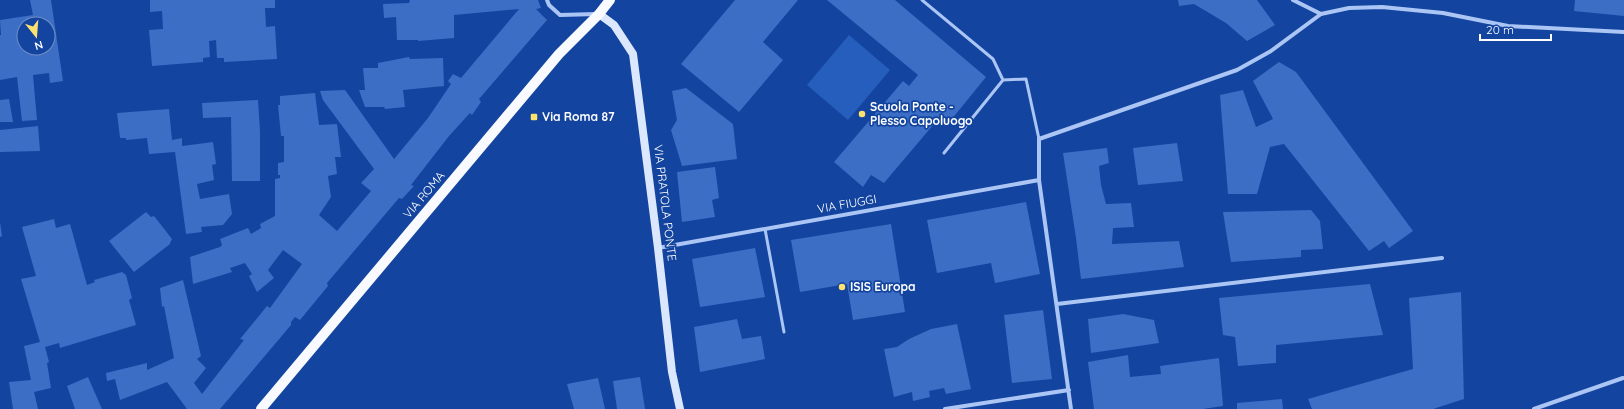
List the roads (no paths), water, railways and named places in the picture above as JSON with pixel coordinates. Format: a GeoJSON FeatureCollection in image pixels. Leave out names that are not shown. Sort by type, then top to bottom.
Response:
{"type":"FeatureCollection","features":[{"type":"Feature","properties":{"kind":"main road","name":"VIA ROMA"},"geometry":{"type":"LineString","coordinates":[[260,409],[559,54],[599,14],[610,0]]}},
{"type":"Feature","properties":{"kind":"main road","name":"VIA PRATOLA PONTE"},"geometry":{"type":"LineString","coordinates":[[599,14],[614,25],[633,54],[672,372],[680,409]]}},
{"type":"Feature","properties":{"kind":"street"},"geometry":{"type":"LineString","coordinates":[[547,0],[549,5],[560,15],[599,14]]}},
{"type":"Feature","properties":{"kind":"street"},"geometry":{"type":"LineString","coordinates":[[1293,0],[1322,14]]}},
{"type":"Feature","properties":{"kind":"street"},"geometry":{"type":"LineString","coordinates":[[1071,409],[1040,180],[1040,139],[1237,70],[1271,51],[1322,14],[1349,8],[1382,7],[1443,13],[1508,26],[1624,32]]}},
{"type":"Feature","properties":{"kind":"street","name":"VIA FIUGGI"},"geometry":{"type":"LineString","coordinates":[[658,248],[1040,180]]}},
{"type":"Feature","properties":{"kind":"street"},"geometry":{"type":"LineString","coordinates":[[1057,304],[1442,258]]}},
{"type":"Feature","properties":{"kind":"street"},"geometry":{"type":"LineString","coordinates":[[1534,409],[1623,378]]}},
{"type":"Feature","properties":{"kind":"street"},"geometry":{"type":"LineString","coordinates":[[945,409],[1069,390]]}},
{"type":"Feature","properties":{"kind":"lane"},"geometry":{"type":"LineString","coordinates":[[922,0],[993,59],[1003,80]]}},
{"type":"Feature","properties":{"kind":"lane"},"geometry":{"type":"LineString","coordinates":[[944,153],[1003,80],[1026,79],[1040,139]]}},
{"type":"Feature","properties":{"kind":"lane"},"geometry":{"type":"LineString","coordinates":[[765,229],[784,332]]}},
{"type":"Feature","properties":{"kind":"place","name":"Scuola Ponte - Plesso Capoluogo"},"geometry":{"type":"Point","coordinates":[862,114]}},
{"type":"Feature","properties":{"kind":"place","name":"Via Roma 87"},"geometry":{"type":"Point","coordinates":[534,117]}},
{"type":"Feature","properties":{"kind":"place","name":"ISIS Europa"},"geometry":{"type":"Point","coordinates":[842,287]}}]}
